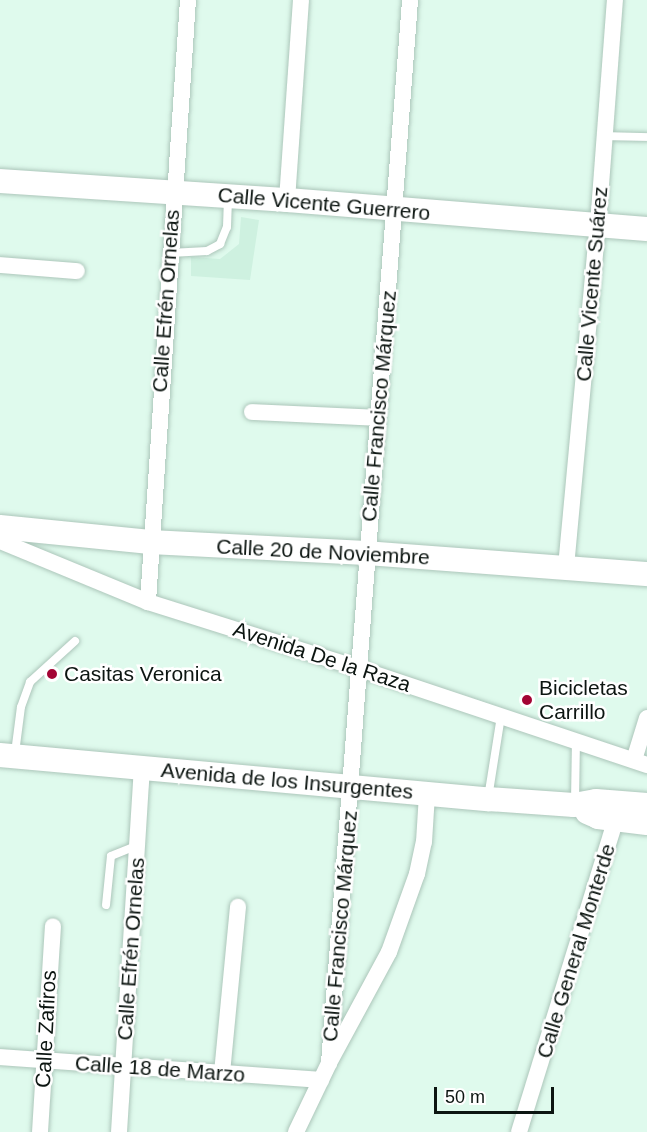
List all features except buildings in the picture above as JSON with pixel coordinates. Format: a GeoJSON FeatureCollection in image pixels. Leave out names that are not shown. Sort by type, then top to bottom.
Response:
{"type":"FeatureCollection","features":[{"type":"Feature","properties":{"kind":"main road","name":"Calle Vicente Guerrero"},"geometry":{"type":"LineString","coordinates":[[0,181],[287,200],[647,230]]}},
{"type":"Feature","properties":{"kind":"main road","name":"Calle 20 de Noviembre"},"geometry":{"type":"LineString","coordinates":[[0,527],[150,542],[366,553],[647,574]]}},
{"type":"Feature","properties":{"kind":"main road","name":"Avenida de los Insurgentes"},"geometry":{"type":"LineString","coordinates":[[7,756],[574,805],[598,817],[618,812]]}},
{"type":"Feature","properties":{"kind":"main road"},"geometry":{"type":"LineString","coordinates":[[618,812],[647,806]]}},
{"type":"Feature","properties":{"kind":"main road"},"geometry":{"type":"LineString","coordinates":[[618,812],[647,823]]}},
{"type":"Feature","properties":{"kind":"street","name":"Calle Efrén Ornelas"},"geometry":{"type":"LineString","coordinates":[[148,602],[150,542],[188,0]]}},
{"type":"Feature","properties":{"kind":"street"},"geometry":{"type":"LineString","coordinates":[[287,200],[301,0]]}},
{"type":"Feature","properties":{"kind":"street","name":"Calle Francisco Márquez"},"geometry":{"type":"LineString","coordinates":[[329,1063],[352,787],[366,553],[396,210],[410,0]]}},
{"type":"Feature","properties":{"kind":"street","name":"Calle Vicente Suárez"},"geometry":{"type":"LineString","coordinates":[[566,567],[598,225],[615,0]]}},
{"type":"Feature","properties":{"kind":"street"},"geometry":{"type":"LineString","coordinates":[[0,265],[77,271]]}},
{"type":"Feature","properties":{"kind":"street"},"geometry":{"type":"LineString","coordinates":[[252,412],[378,418]]}},
{"type":"Feature","properties":{"kind":"street","name":"Avenida De la Raza"},"geometry":{"type":"LineString","coordinates":[[0,541],[148,602],[360,669],[640,762]]}},
{"type":"Feature","properties":{"kind":"street"},"geometry":{"type":"LineString","coordinates":[[640,762],[647,718]]}},
{"type":"Feature","properties":{"kind":"street","name":"Calle Efrén Ornelas"},"geometry":{"type":"LineString","coordinates":[[119,1132],[142,767]]}},
{"type":"Feature","properties":{"kind":"street"},"geometry":{"type":"LineString","coordinates":[[296,1132],[329,1063],[389,952],[422,852],[427,794]]}},
{"type":"Feature","properties":{"kind":"street","name":"Calle General Monterde"},"geometry":{"type":"LineString","coordinates":[[519,1132],[618,812]]}},
{"type":"Feature","properties":{"kind":"street"},"geometry":{"type":"LineString","coordinates":[[222,1073],[237,907]]}},
{"type":"Feature","properties":{"kind":"street","name":"Calle Zafiros"},"geometry":{"type":"LineString","coordinates":[[40,1132],[53,926]]}},
{"type":"Feature","properties":{"kind":"street","name":"Calle 18 de Marzo"},"geometry":{"type":"LineString","coordinates":[[0,1057],[321,1080]]}},
{"type":"Feature","properties":{"kind":"lane"},"geometry":{"type":"LineString","coordinates":[[605,136],[647,136]]}},
{"type":"Feature","properties":{"kind":"lane"},"geometry":{"type":"LineString","coordinates":[[170,254],[207,250],[220,244],[228,227],[228,196]]}},
{"type":"Feature","properties":{"kind":"lane"},"geometry":{"type":"LineString","coordinates":[[7,756],[30,682],[75,641]]}},
{"type":"Feature","properties":{"kind":"lane"},"geometry":{"type":"LineString","coordinates":[[488,799],[501,716]]}},
{"type":"Feature","properties":{"kind":"lane"},"geometry":{"type":"LineString","coordinates":[[574,805],[576,740]]}},
{"type":"Feature","properties":{"kind":"lane"},"geometry":{"type":"LineString","coordinates":[[106,905],[111,856],[138,845]]}},
{"type":"Feature","properties":{"kind":"shaded area"},"geometry":{"type":"Polygon","coordinates":[[[241,217],[259,220],[250,280],[191,276],[191,257],[220,259],[239,244],[241,217]]]}},
{"type":"Feature","properties":{"kind":"place","name":"Casitas Veronica"},"geometry":{"type":"Point","coordinates":[52,674]}},
{"type":"Feature","properties":{"kind":"place","name":"Bicicletas Carrillo"},"geometry":{"type":"Point","coordinates":[527,700]}}]}
